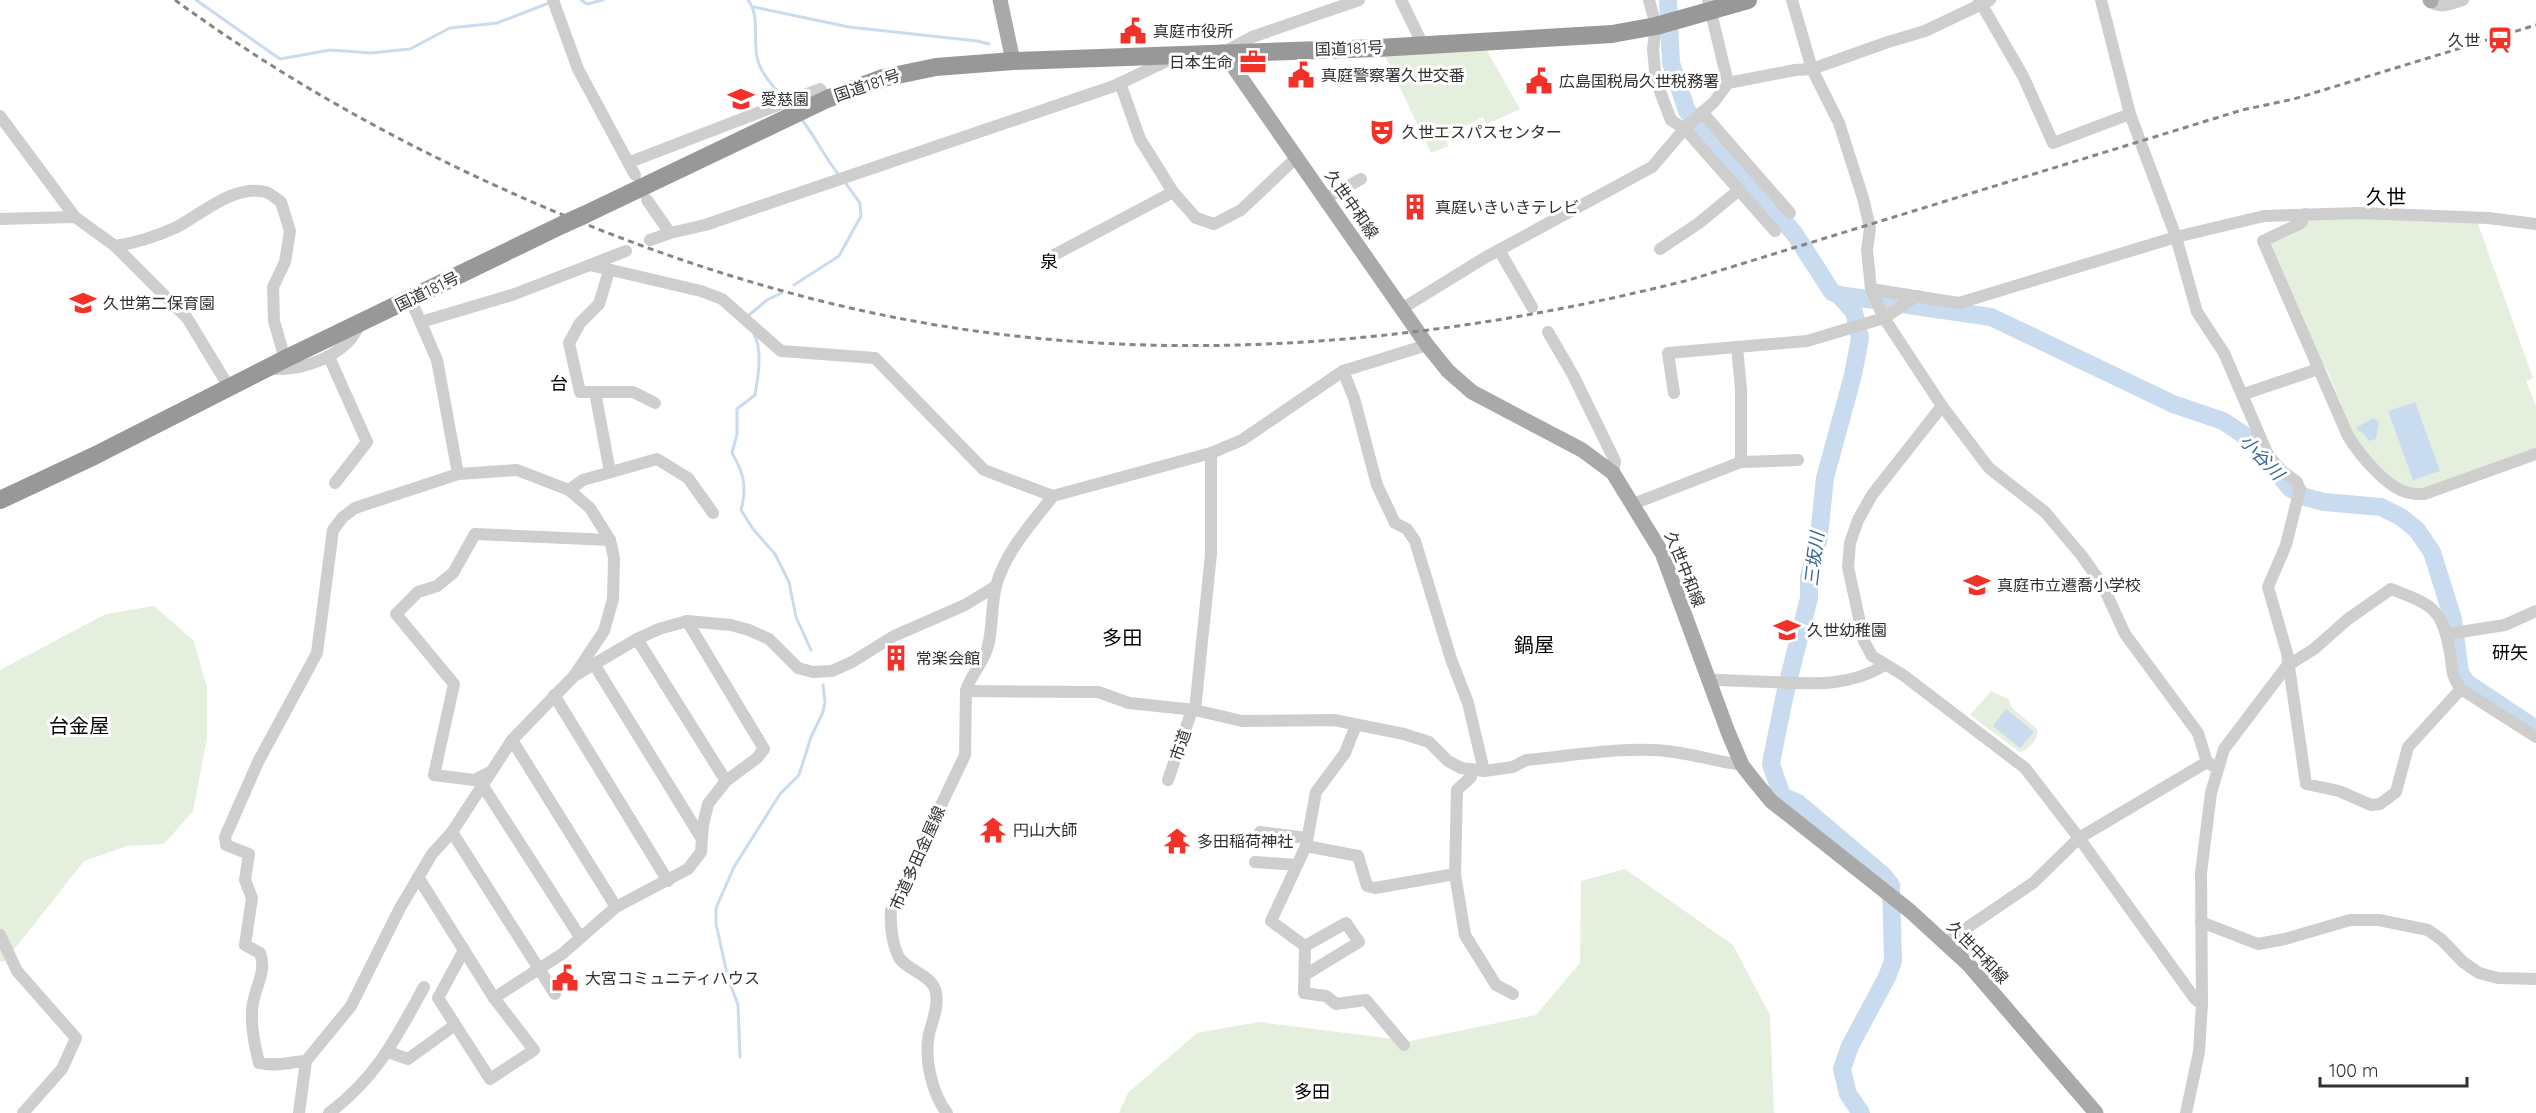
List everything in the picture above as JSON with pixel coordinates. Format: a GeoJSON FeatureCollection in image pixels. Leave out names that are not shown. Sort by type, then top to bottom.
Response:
{"type":"FeatureCollection","features":[{"type":"Feature","properties":{"kind":"highway","name":"国道181号"},"geometry":{"type":"LineString","coordinates":[[0,500],[94,456],[285,359],[827,99],[906,72],[936,67],[1013,61],[1223,52],[1252,44],[1423,45],[1612,34],[1656,26],[1710,5],[1748,0]]}},
{"type":"Feature","properties":{"kind":"main road"},"geometry":{"type":"LineString","coordinates":[[1000,0],[1013,61]]}},
{"type":"Feature","properties":{"kind":"main road","name":"久世中和線"},"geometry":{"type":"LineString","coordinates":[[1223,52],[1427,345],[1448,371],[1472,392],[1582,450],[1613,473],[1662,553],[1707,679],[1742,765],[1771,801],[1946,942],[2004,1004],[2096,1113]]}},
{"type":"Feature","properties":{"kind":"street"},"geometry":{"type":"LineString","coordinates":[[553,0],[578,69],[635,175]]}},
{"type":"Feature","properties":{"kind":"street"},"geometry":{"type":"LineString","coordinates":[[1252,44],[1337,4],[1359,0]]}},
{"type":"Feature","properties":{"kind":"street"},"geometry":{"type":"LineString","coordinates":[[1401,0],[1423,45]]}},
{"type":"Feature","properties":{"kind":"street"},"geometry":{"type":"LineString","coordinates":[[1649,0],[1656,26],[1653,49],[1656,81],[1671,120],[1686,128],[1776,231]]}},
{"type":"Feature","properties":{"kind":"street"},"geometry":{"type":"LineString","coordinates":[[1792,0],[1812,69],[1839,123],[1863,198],[1870,228],[1867,250],[1871,289],[1884,318],[1941,406],[1989,468],[2045,512],[2082,556],[2103,586],[2126,634],[2198,733],[2212,765],[2211,793],[2200,873],[2202,1004],[2199,1052],[2186,1113]]}},
{"type":"Feature","properties":{"kind":"street"},"geometry":{"type":"LineString","coordinates":[[2101,0],[2130,114],[2176,237],[2197,312],[2224,353],[2244,394],[2268,455],[2281,470],[2297,482],[2300,489],[2286,545],[2268,587],[2287,653],[2287,666],[2306,784],[2339,791],[2371,805],[2380,804],[2396,792],[2408,747],[2461,689]]}},
{"type":"Feature","properties":{"kind":"street"},"geometry":{"type":"LineString","coordinates":[[2430,1],[2441,7],[2463,0]]}},
{"type":"Feature","properties":{"kind":"street"},"geometry":{"type":"LineString","coordinates":[[1403,308],[1499,250],[1652,167],[1686,128],[1713,102],[1728,82],[1812,69],[1925,31],[1984,1],[2023,76],[2054,143],[2130,114]]}},
{"type":"Feature","properties":{"kind":"street"},"geometry":{"type":"LineString","coordinates":[[1710,5],[1728,82]]}},
{"type":"Feature","properties":{"kind":"street"},"geometry":{"type":"LineString","coordinates":[[650,240],[705,225],[1120,83],[1180,55]]}},
{"type":"Feature","properties":{"kind":"street"},"geometry":{"type":"LineString","coordinates":[[1120,83],[1140,139],[1173,192],[1196,218],[1214,224],[1241,210],[1297,157]]}},
{"type":"Feature","properties":{"kind":"street"},"geometry":{"type":"LineString","coordinates":[[630,162],[820,89],[827,99]]}},
{"type":"Feature","properties":{"kind":"street"},"geometry":{"type":"LineString","coordinates":[[1702,112],[1790,213]]}},
{"type":"Feature","properties":{"kind":"street"},"geometry":{"type":"LineString","coordinates":[[0,116],[75,218],[115,246],[187,318],[229,387]]}},
{"type":"Feature","properties":{"kind":"street"},"geometry":{"type":"LineString","coordinates":[[1326,198],[1361,179]]}},
{"type":"Feature","properties":{"kind":"street"},"geometry":{"type":"LineString","coordinates":[[1660,249],[1699,223],[1739,190]]}},
{"type":"Feature","properties":{"kind":"street"},"geometry":{"type":"LineString","coordinates":[[115,246],[139,242],[166,231],[224,199],[244,192],[266,192],[281,202],[290,231],[285,262],[273,287],[273,321],[285,359]]}},
{"type":"Feature","properties":{"kind":"street"},"geometry":{"type":"LineString","coordinates":[[1054,255],[1173,192]]}},
{"type":"Feature","properties":{"kind":"street"},"geometry":{"type":"LineString","coordinates":[[647,200],[670,233]]}},
{"type":"Feature","properties":{"kind":"street"},"geometry":{"type":"LineString","coordinates":[[1871,289],[1959,303],[2176,237],[2264,216],[2359,213],[2488,218],[2536,224]]}},
{"type":"Feature","properties":{"kind":"street"},"geometry":{"type":"LineString","coordinates":[[2305,214],[2301,223],[2263,241],[2348,436],[2357,450],[2394,486],[2408,493],[2424,494],[2536,454]]}},
{"type":"Feature","properties":{"kind":"street"},"geometry":{"type":"LineString","coordinates":[[0,219],[75,218]]}},
{"type":"Feature","properties":{"kind":"street"},"geometry":{"type":"LineString","coordinates":[[1499,250],[1532,307]]}},
{"type":"Feature","properties":{"kind":"street"},"geometry":{"type":"LineString","coordinates":[[421,322],[512,295],[626,251]]}},
{"type":"Feature","properties":{"kind":"street"},"geometry":{"type":"LineString","coordinates":[[590,265],[701,291],[722,299],[780,351],[875,358],[984,470],[1053,496],[1211,453],[1242,440],[1343,371],[1427,345]]}},
{"type":"Feature","properties":{"kind":"street"},"geometry":{"type":"LineString","coordinates":[[609,271],[599,304],[580,322],[569,343],[580,392],[633,392],[655,403]]}},
{"type":"Feature","properties":{"kind":"street"},"geometry":{"type":"LineString","coordinates":[[1674,393],[1668,353],[1807,341],[1884,318],[1917,296]]}},
{"type":"Feature","properties":{"kind":"street"},"geometry":{"type":"LineString","coordinates":[[411,298],[437,360],[458,474]]}},
{"type":"Feature","properties":{"kind":"street"},"geometry":{"type":"LineString","coordinates":[[268,368],[285,370],[329,357],[348,342],[362,322]]}},
{"type":"Feature","properties":{"kind":"street"},"geometry":{"type":"LineString","coordinates":[[1548,332],[1573,375],[1615,461],[1613,473]]}},
{"type":"Feature","properties":{"kind":"street"},"geometry":{"type":"LineString","coordinates":[[1737,347],[1741,389],[1742,462]]}},
{"type":"Feature","properties":{"kind":"street"},"geometry":{"type":"LineString","coordinates":[[329,357],[367,442],[335,483]]}},
{"type":"Feature","properties":{"kind":"street"},"geometry":{"type":"LineString","coordinates":[[2244,394],[2318,369]]}},
{"type":"Feature","properties":{"kind":"street"},"geometry":{"type":"LineString","coordinates":[[1343,371],[1354,398],[1377,485],[1395,523],[1407,529],[1415,541],[1451,658],[1468,703],[1484,771]]}},
{"type":"Feature","properties":{"kind":"street"},"geometry":{"type":"LineString","coordinates":[[595,392],[610,472]]}},
{"type":"Feature","properties":{"kind":"street"},"geometry":{"type":"LineString","coordinates":[[1941,406],[1891,474],[1872,495],[1858,520],[1850,543],[1848,567],[1864,641],[1872,656],[1903,675],[2025,768],[2079,838],[2195,999],[2202,1004]]}},
{"type":"Feature","properties":{"kind":"street","name":"市道"},"geometry":{"type":"LineString","coordinates":[[1168,780],[1193,710],[1211,554],[1211,453]]}},
{"type":"Feature","properties":{"kind":"street"},"geometry":{"type":"LineString","coordinates":[[568,490],[583,480],[657,459],[688,478],[713,513]]}},
{"type":"Feature","properties":{"kind":"street"},"geometry":{"type":"LineString","coordinates":[[1633,504],[1742,462],[1798,460]]}},
{"type":"Feature","properties":{"kind":"street"},"geometry":{"type":"LineString","coordinates":[[306,1061],[272,1066],[259,1063],[252,1029],[252,1010],[264,963],[260,953],[245,945],[252,898],[245,880],[249,854],[226,845],[225,837],[258,762],[317,653],[333,530],[343,517],[355,508],[458,474],[517,471],[568,490],[590,508],[609,540],[614,558],[613,598],[604,631],[574,676]]}},
{"type":"Feature","properties":{"kind":"street"},"geometry":{"type":"LineString","coordinates":[[1053,496],[1014,547],[996,586],[989,645],[966,691],[1098,692],[1129,703],[1193,710],[1242,721],[1334,720],[1429,742],[1448,761],[1461,768],[1484,771],[1513,767],[1526,760],[1645,750],[1673,752],[1742,765]]}},
{"type":"Feature","properties":{"kind":"street"},"geometry":{"type":"LineString","coordinates":[[491,772],[474,780],[434,775],[454,684],[396,614],[418,592],[436,586],[453,573],[475,534],[609,540]]}},
{"type":"Feature","properties":{"kind":"street"},"geometry":{"type":"LineString","coordinates":[[298,1113],[306,1061],[351,1006],[400,908],[432,854],[452,832],[512,740],[574,676],[637,639],[659,629],[687,621],[731,625],[748,630],[769,639],[798,668],[813,672],[832,671],[852,662],[894,636],[965,605],[996,586]]}},
{"type":"Feature","properties":{"kind":"street"},"geometry":{"type":"LineString","coordinates":[[1946,942],[2032,883],[2079,838],[2212,765],[2287,666],[2314,650],[2348,619],[2391,589],[2427,604],[2437,613],[2447,634],[2454,681],[2461,689],[2536,737]]}},
{"type":"Feature","properties":{"kind":"street"},"geometry":{"type":"LineString","coordinates":[[2447,634],[2505,625],[2536,611]]}},
{"type":"Feature","properties":{"kind":"street"},"geometry":{"type":"LineString","coordinates":[[494,998],[562,954],[616,908],[688,869],[697,860],[704,841],[703,825],[708,804],[726,781],[757,758],[764,749],[687,621]]}},
{"type":"Feature","properties":{"kind":"street"},"geometry":{"type":"LineString","coordinates":[[637,639],[726,781]]}},
{"type":"Feature","properties":{"kind":"street"},"geometry":{"type":"LineString","coordinates":[[594,664],[704,841]]}},
{"type":"Feature","properties":{"kind":"street"},"geometry":{"type":"LineString","coordinates":[[1707,679],[1822,685],[1843,682],[1872,673],[1885,665]]}},
{"type":"Feature","properties":{"kind":"street","name":"市道多田金屋線"},"geometry":{"type":"LineString","coordinates":[[947,1113],[932,1087],[928,1038],[936,993],[931,981],[901,961],[896,951],[890,921],[891,910],[901,885],[965,755],[966,691]]}},
{"type":"Feature","properties":{"kind":"street"},"geometry":{"type":"LineString","coordinates":[[554,695],[668,881]]}},
{"type":"Feature","properties":{"kind":"street"},"geometry":{"type":"LineString","coordinates":[[1305,946],[1271,921],[1307,842],[1317,792],[1345,753],[1356,725]]}},
{"type":"Feature","properties":{"kind":"street"},"geometry":{"type":"LineString","coordinates":[[512,740],[616,908]]}},
{"type":"Feature","properties":{"kind":"street"},"geometry":{"type":"LineString","coordinates":[[1470,769],[1471,777],[1457,790],[1455,874],[1465,935],[1496,985],[1514,994]]}},
{"type":"Feature","properties":{"kind":"street"},"geometry":{"type":"LineString","coordinates":[[483,786],[580,937]]}},
{"type":"Feature","properties":{"kind":"street"},"geometry":{"type":"LineString","coordinates":[[452,832],[555,994]]}},
{"type":"Feature","properties":{"kind":"street"},"geometry":{"type":"LineString","coordinates":[[1260,832],[1358,856],[1367,886],[1375,888],[1455,874]]}},
{"type":"Feature","properties":{"kind":"street"},"geometry":{"type":"LineString","coordinates":[[1254,861],[1296,865]]}},
{"type":"Feature","properties":{"kind":"street"},"geometry":{"type":"LineString","coordinates":[[418,877],[464,950],[494,998],[534,1050],[490,1079],[438,998],[464,950]]}},
{"type":"Feature","properties":{"kind":"street"},"geometry":{"type":"LineString","coordinates":[[2201,922],[2258,944],[2285,939],[2350,920],[2379,920],[2428,930],[2442,940],[2463,962],[2479,973],[2498,978],[2536,979]]}},
{"type":"Feature","properties":{"kind":"street"},"geometry":{"type":"LineString","coordinates":[[1305,946],[1346,923],[1359,942],[1305,975]]}},
{"type":"Feature","properties":{"kind":"street"},"geometry":{"type":"LineString","coordinates":[[0,935],[16,971],[75,1038],[62,1069],[23,1113]]}},
{"type":"Feature","properties":{"kind":"street"},"geometry":{"type":"LineString","coordinates":[[1305,946],[1304,993],[1326,996],[1336,1004],[1366,1000],[1404,1045]]}},
{"type":"Feature","properties":{"kind":"street"},"geometry":{"type":"LineString","coordinates":[[329,1113],[351,1096],[388,1052],[424,987]]}},
{"type":"Feature","properties":{"kind":"street"},"geometry":{"type":"LineString","coordinates":[[388,1052],[408,1059],[455,1025]]}},
{"type":"Feature","properties":{"kind":"green space"},"geometry":{"type":"Polygon","coordinates":[[[1486,49],[1520,109],[1487,124],[1483,117],[1446,136],[1448,146],[1431,153],[1384,54],[1486,49]]]}},
{"type":"Feature","properties":{"kind":"green space"},"geometry":{"type":"Polygon","coordinates":[[[2316,217],[2477,221],[2533,378],[2526,381],[2536,406],[2536,451],[2440,485],[2423,488],[2405,487],[2390,477],[2357,444],[2328,372],[2317,355],[2271,249],[2272,242],[2316,217]]]}},
{"type":"Feature","properties":{"kind":"green space"},"geometry":{"type":"Polygon","coordinates":[[[154,606],[194,641],[207,688],[207,738],[193,811],[164,844],[127,846],[84,861],[5,961],[0,962],[0,670],[106,614],[154,606]]]}},
{"type":"Feature","properties":{"kind":"green space"},"geometry":{"type":"Polygon","coordinates":[[[1991,691],[2008,699],[2012,708],[2038,730],[2035,741],[2024,750],[2020,752],[1970,715],[1991,691]]]}},
{"type":"Feature","properties":{"kind":"green space"},"geometry":{"type":"Polygon","coordinates":[[[1625,869],[1733,945],[1770,1015],[1774,1113],[1119,1113],[1128,1093],[1197,1033],[1259,1022],[1410,1041],[1536,1015],[1580,963],[1581,881],[1625,869]]]}},
{"type":"Feature","properties":{"kind":"water"},"geometry":{"type":"Polygon","coordinates":[[[2415,402],[2440,471],[2413,480],[2388,411],[2415,402]]]}},
{"type":"Feature","properties":{"kind":"water"},"geometry":{"type":"Polygon","coordinates":[[[2374,418],[2379,422],[2376,439],[2369,441],[2363,433],[2357,430],[2357,427],[2374,418]]]}},
{"type":"Feature","properties":{"kind":"water"},"geometry":{"type":"Polygon","coordinates":[[[2006,709],[2034,732],[2020,748],[1993,726],[2006,709]]]}},
{"type":"Feature","properties":{"kind":"waterway"},"geometry":{"type":"LineString","coordinates":[[196,0],[280,59],[330,50],[371,53],[410,49],[450,28],[497,23],[549,3]]}},
{"type":"Feature","properties":{"kind":"waterway"},"geometry":{"type":"LineString","coordinates":[[581,0],[587,4],[603,0]]}},
{"type":"Feature","properties":{"kind":"waterway"},"geometry":{"type":"LineString","coordinates":[[748,0],[754,13],[759,63],[764,74],[782,98]]}},
{"type":"Feature","properties":{"kind":"waterway","name":"三坂川"},"geometry":{"type":"LineString","coordinates":[[1668,0],[1671,63],[1687,111],[1794,233],[1832,292],[1839,295],[1854,312],[1860,338],[1853,375],[1825,478],[1819,536],[1809,577],[1809,598],[1785,694],[1771,764],[1782,796],[1798,803],[1883,875],[1891,885],[1893,961],[1887,977],[1850,1046],[1842,1069],[1848,1094],[1861,1113]]}},
{"type":"Feature","properties":{"kind":"waterway"},"geometry":{"type":"LineString","coordinates":[[754,7],[849,27],[989,44]]}},
{"type":"Feature","properties":{"kind":"waterway"},"geometry":{"type":"LineString","coordinates":[[802,120],[839,175]]}},
{"type":"Feature","properties":{"kind":"waterway"},"geometry":{"type":"LineString","coordinates":[[794,285],[839,256],[861,216],[860,203],[844,181]]}},
{"type":"Feature","properties":{"kind":"waterway"},"geometry":{"type":"LineString","coordinates":[[749,315],[767,300],[781,293]]}},
{"type":"Feature","properties":{"kind":"waterway","name":"小谷川"},"geometry":{"type":"LineString","coordinates":[[1839,295],[1991,317],[2173,404],[2223,421],[2250,439],[2290,488],[2305,497],[2324,502],[2381,507],[2401,517],[2417,530],[2432,552],[2453,619],[2460,673],[2467,683],[2536,729]]}},
{"type":"Feature","properties":{"kind":"waterway"},"geometry":{"type":"LineString","coordinates":[[754,334],[759,356],[755,395],[737,409],[737,434],[732,453],[743,480],[744,494],[741,510],[753,529],[775,554],[789,582],[796,617],[811,650]]}},
{"type":"Feature","properties":{"kind":"waterway"},"geometry":{"type":"LineString","coordinates":[[740,1057],[738,1005],[728,978],[716,924],[716,908],[734,867],[780,794],[799,775],[811,737],[823,712],[825,702],[823,685]]}},
{"type":"Feature","properties":{"kind":"railway"},"geometry":{"type":"LineString","coordinates":[[175,0],[303,85],[392,135],[530,201],[673,257],[819,301],[919,322],[1015,336],[1112,344],[1209,346],[1306,342],[1403,333],[1499,320],[1595,302],[1689,280],[2242,110],[2294,99],[2536,25]]}},
{"type":"Feature","properties":{"kind":"place","name":"真庭市役所"},"geometry":{"type":"Point","coordinates":[1133,31]}},
{"type":"Feature","properties":{"kind":"place","name":"久世"},"geometry":{"type":"Point","coordinates":[2500,40]}},
{"type":"Feature","properties":{"kind":"place","name":"日本生命"},"geometry":{"type":"Point","coordinates":[1253,62]}},
{"type":"Feature","properties":{"kind":"place","name":"真庭警察署久世交番"},"geometry":{"type":"Point","coordinates":[1301,75]}},
{"type":"Feature","properties":{"kind":"place","name":"広島国税局久世税務署"},"geometry":{"type":"Point","coordinates":[1539,81]}},
{"type":"Feature","properties":{"kind":"place","name":"愛慈園"},"geometry":{"type":"Point","coordinates":[741,99]}},
{"type":"Feature","properties":{"kind":"place","name":"久世エスパスセンター"},"geometry":{"type":"Point","coordinates":[1382,132]}},
{"type":"Feature","properties":{"kind":"place","name":"真庭いきいきテレビ"},"geometry":{"type":"Point","coordinates":[1415,207]}},
{"type":"Feature","properties":{"kind":"place","name":"久世第二保育園"},"geometry":{"type":"Point","coordinates":[83,303]}},
{"type":"Feature","properties":{"kind":"place","name":"真庭市立遷喬小学校"},"geometry":{"type":"Point","coordinates":[1977,585]}},
{"type":"Feature","properties":{"kind":"place","name":"久世幼稚園"},"geometry":{"type":"Point","coordinates":[1787,630]}},
{"type":"Feature","properties":{"kind":"place","name":"常楽会館"},"geometry":{"type":"Point","coordinates":[896,658]}},
{"type":"Feature","properties":{"kind":"place","name":"円山大師"},"geometry":{"type":"Point","coordinates":[993,830]}},
{"type":"Feature","properties":{"kind":"place","name":"多田稲荷神社"},"geometry":{"type":"Point","coordinates":[1177,841]}},
{"type":"Feature","properties":{"kind":"place","name":"大宮コミュニティハウス"},"geometry":{"type":"Point","coordinates":[565,978]}},
{"type":"Feature","properties":{"kind":"district","name":"久世"},"geometry":{"type":"Point","coordinates":[2386,196]}},
{"type":"Feature","properties":{"kind":"district","name":"泉"},"geometry":{"type":"Point","coordinates":[1049,261]}},
{"type":"Feature","properties":{"kind":"district","name":"台"},"geometry":{"type":"Point","coordinates":[559,383]}},
{"type":"Feature","properties":{"kind":"district","name":"多田"},"geometry":{"type":"Point","coordinates":[1122,637]}},
{"type":"Feature","properties":{"kind":"district","name":"鍋屋"},"geometry":{"type":"Point","coordinates":[1534,644]}},
{"type":"Feature","properties":{"kind":"district","name":"研矢"},"geometry":{"type":"Point","coordinates":[2510,652]}},
{"type":"Feature","properties":{"kind":"district","name":"台金屋"},"geometry":{"type":"Point","coordinates":[79,725]}},
{"type":"Feature","properties":{"kind":"district","name":"多田"},"geometry":{"type":"Point","coordinates":[1312,1091]}}]}
